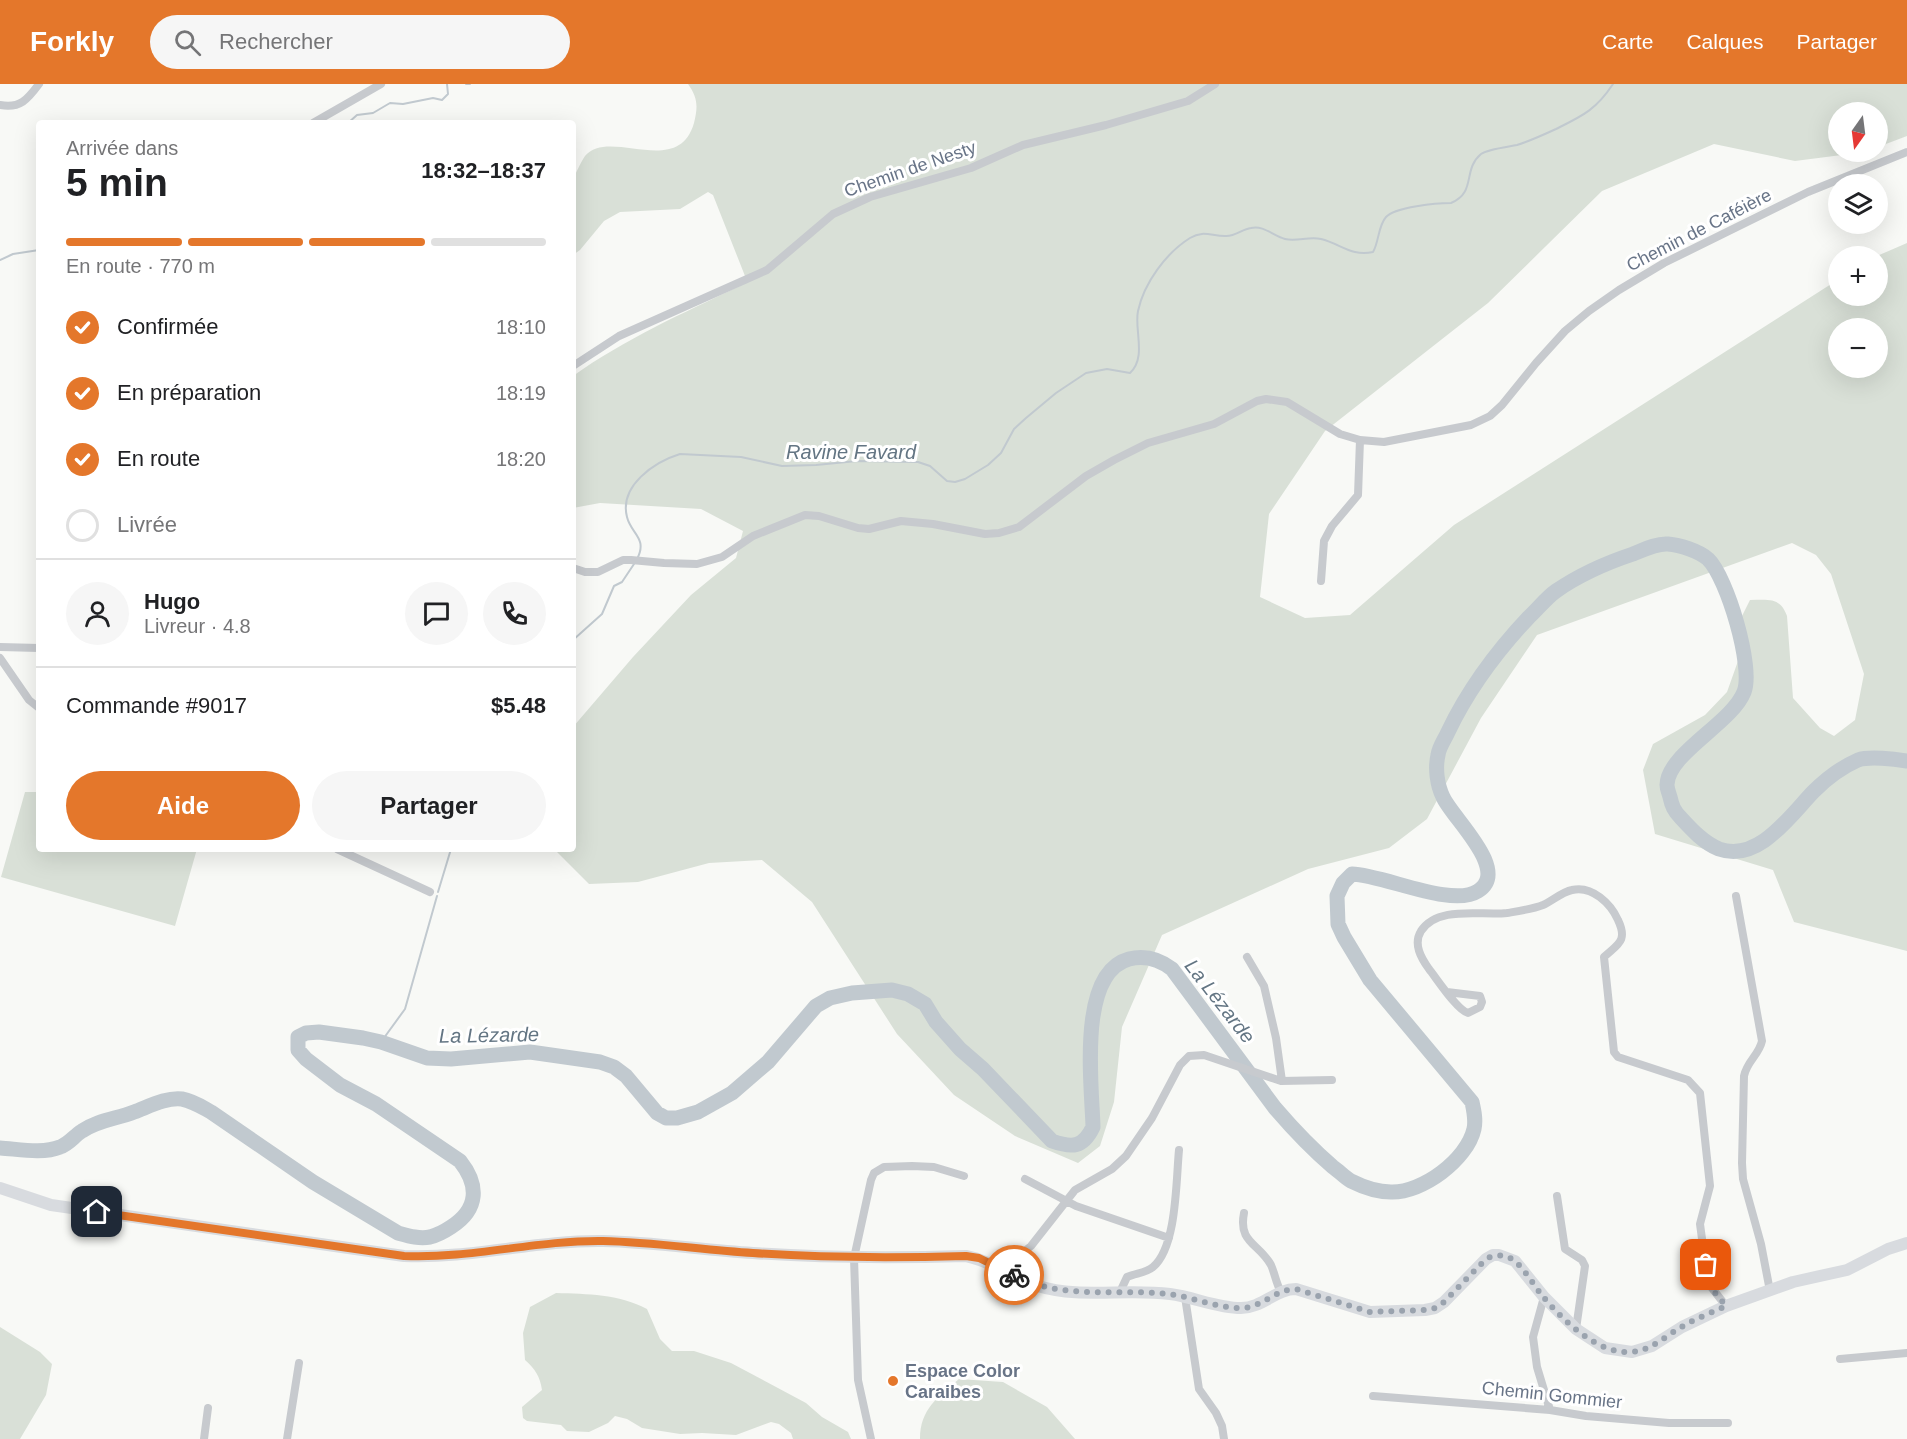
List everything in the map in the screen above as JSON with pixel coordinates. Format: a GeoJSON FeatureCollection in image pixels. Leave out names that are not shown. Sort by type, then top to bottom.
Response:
{"type":"FeatureCollection","features":[{"type":"Feature","properties":{"kind":"main road"},"geometry":{"type":"LineString","coordinates":[[0,1188],[51,1205],[404,1256],[431,1257],[602,1241],[752,1253],[854,1258],[966,1256],[992,1264],[1038,1286],[1074,1291],[1149,1292],[1241,1308],[1256,1306],[1286,1289],[1296,1289],[1370,1312],[1435,1308],[1444,1302],[1486,1259],[1499,1255],[1515,1261],[1544,1297],[1576,1329],[1605,1348],[1632,1352],[1652,1346],[1682,1327],[1726,1306],[1812,1276],[1847,1270],[1888,1249],[1907,1243]]}},
{"type":"Feature","properties":{"kind":"street"},"geometry":{"type":"LineString","coordinates":[[0,105],[17,106],[27,100],[39,84]]}},
{"type":"Feature","properties":{"kind":"street"},"geometry":{"type":"LineString","coordinates":[[318,120],[381,84]]}},
{"type":"Feature","properties":{"kind":"street","name":"Chemin de Nesty"},"geometry":{"type":"LineString","coordinates":[[576,364],[620,336],[767,270],[833,214],[870,197],[971,168],[1023,145],[1188,101],[1215,84]]}},
{"type":"Feature","properties":{"kind":"street","name":"Chemin de Caféière"},"geometry":{"type":"LineString","coordinates":[[576,569],[598,572],[623,560],[697,564],[722,557],[753,536],[805,515],[819,516],[858,528],[869,529],[901,521],[933,524],[985,534],[999,533],[1019,527],[1086,476],[1114,460],[1148,443],[1214,424],[1257,401],[1266,399],[1287,402],[1340,434],[1360,440],[1384,442],[1471,424],[1490,416],[1565,332],[1589,311],[1619,290],[1664,263],[1808,192],[1907,152]]}},
{"type":"Feature","properties":{"kind":"street"},"geometry":{"type":"LineString","coordinates":[[1321,581],[1324,541],[1332,526],[1358,495],[1360,440]]}},
{"type":"Feature","properties":{"kind":"street"},"geometry":{"type":"LineString","coordinates":[[0,647],[36,648]]}},
{"type":"Feature","properties":{"kind":"street"},"geometry":{"type":"LineString","coordinates":[[0,658],[29,700],[36,706]]}},
{"type":"Feature","properties":{"kind":"street"},"geometry":{"type":"LineString","coordinates":[[343,852],[430,892]]}},
{"type":"Feature","properties":{"kind":"street"},"geometry":{"type":"LineString","coordinates":[[1447,992],[1423,960],[1418,948],[1420,933],[1432,921],[1452,915],[1507,913],[1541,906],[1572,890],[1592,893],[1613,908],[1623,931],[1623,938],[1604,957],[1614,1052],[1618,1057],[1688,1080],[1700,1093],[1710,1186],[1700,1224],[1708,1283],[1726,1306]]}},
{"type":"Feature","properties":{"kind":"street"},"geometry":{"type":"LineString","coordinates":[[1736,896],[1762,1041],[1759,1052],[1748,1063],[1744,1076],[1743,1179],[1761,1244],[1770,1291]]}},
{"type":"Feature","properties":{"kind":"street"},"geometry":{"type":"LineString","coordinates":[[1247,957],[1264,986],[1276,1038],[1282,1081]]}},
{"type":"Feature","properties":{"kind":"street"},"geometry":{"type":"LineString","coordinates":[[992,1264],[996,1260],[1021,1254],[1031,1246],[1080,1185],[1112,1169],[1126,1156],[1152,1118],[1183,1060],[1195,1054],[1204,1055],[1282,1081],[1332,1080]]}},
{"type":"Feature","properties":{"kind":"street"},"geometry":{"type":"LineString","coordinates":[[1120,1292],[1127,1277],[1154,1266],[1170,1238],[1179,1150]]}},
{"type":"Feature","properties":{"kind":"street"},"geometry":{"type":"LineString","coordinates":[[871,1439],[858,1380],[854,1258],[871,1180],[879,1169],[884,1167],[924,1166],[964,1176]]}},
{"type":"Feature","properties":{"kind":"street"},"geometry":{"type":"LineString","coordinates":[[1024,1179],[1065,1202],[1123,1224],[1170,1238]]}},
{"type":"Feature","properties":{"kind":"street"},"geometry":{"type":"LineString","coordinates":[[1557,1196],[1565,1249],[1582,1260],[1585,1266],[1576,1329]]}},
{"type":"Feature","properties":{"kind":"street"},"geometry":{"type":"LineString","coordinates":[[1244,1213],[1242,1226],[1244,1234],[1267,1259],[1281,1292]]}},
{"type":"Feature","properties":{"kind":"street"},"geometry":{"type":"LineString","coordinates":[[1185,1297],[1199,1389],[1216,1413],[1222,1426],[1224,1439]]}},
{"type":"Feature","properties":{"kind":"street"},"geometry":{"type":"LineString","coordinates":[[1544,1297],[1533,1337],[1538,1367],[1550,1410]]}},
{"type":"Feature","properties":{"kind":"street"},"geometry":{"type":"LineString","coordinates":[[1840,1359],[1907,1353]]}},
{"type":"Feature","properties":{"kind":"street"},"geometry":{"type":"LineString","coordinates":[[286,1439],[299,1363]]}},
{"type":"Feature","properties":{"kind":"street","name":"Chemin Gommier"},"geometry":{"type":"LineString","coordinates":[[1373,1396],[1550,1410],[1669,1424],[1728,1423]]}},
{"type":"Feature","properties":{"kind":"street"},"geometry":{"type":"LineString","coordinates":[[204,1439],[208,1408]]}},
{"type":"Feature","properties":{"kind":"shaded area"},"geometry":{"type":"Polygon","coordinates":[[[688,84],[1907,84],[1907,136],[1888,143],[1888,102],[1828,102],[1828,157],[1795,161],[1714,144],[1602,191],[1488,303],[1325,431],[1269,514],[1260,597],[1305,618],[1350,615],[1454,525],[1828,286],[1828,306],[1888,306],[1888,251],[1907,243],[1907,951],[1794,922],[1773,870],[1655,834],[1643,770],[1653,744],[1705,715],[1727,692],[1743,647],[1741,618],[1750,600],[1773,601],[1781,605],[1787,616],[1793,698],[1820,728],[1834,736],[1855,720],[1864,674],[1831,574],[1816,555],[1792,543],[1537,635],[1481,718],[1427,819],[1389,848],[1308,869],[1162,935],[1122,1027],[1114,1102],[1100,1146],[1078,1163],[1015,1136],[954,1095],[897,1034],[812,902],[762,860],[709,863],[638,882],[589,884],[557,852],[576,852],[576,724],[633,657],[691,595],[736,558],[743,531],[701,509],[600,503],[576,507],[576,374],[634,338],[740,286],[745,276],[713,195],[708,192],[680,209],[620,212],[604,221],[576,253],[576,175],[585,156],[596,149],[610,146],[642,150],[674,148],[686,139],[694,123],[696,103],[688,84]]]}},
{"type":"Feature","properties":{"kind":"shaded area"},"geometry":{"type":"Polygon","coordinates":[[[25,792],[36,792],[36,852],[196,852],[175,926],[1,877],[25,792]]]}},
{"type":"Feature","properties":{"kind":"shaded area"},"geometry":{"type":"Polygon","coordinates":[[[556,1293],[614,1298],[647,1309],[660,1339],[672,1351],[694,1351],[731,1363],[806,1403],[822,1417],[848,1432],[851,1439],[793,1439],[791,1433],[779,1424],[771,1422],[736,1435],[680,1434],[642,1428],[627,1419],[615,1416],[608,1423],[589,1432],[567,1431],[561,1425],[527,1421],[523,1418],[522,1407],[542,1390],[536,1373],[525,1360],[523,1333],[530,1307],[556,1293]]]}},
{"type":"Feature","properties":{"kind":"shaded area"},"geometry":{"type":"Polygon","coordinates":[[[0,1327],[40,1352],[52,1364],[46,1395],[20,1439],[0,1439],[0,1327]]]}},
{"type":"Feature","properties":{"kind":"shaded area"},"geometry":{"type":"Polygon","coordinates":[[[959,1379],[1003,1382],[1047,1407],[1075,1439],[920,1439],[923,1420],[932,1404],[959,1379]]]}},
{"type":"Feature","properties":{"kind":"waterway"},"geometry":{"type":"LineString","coordinates":[[351,120],[357,115],[373,113],[390,103],[403,104],[433,98],[442,100],[448,94],[447,84]]}},
{"type":"Feature","properties":{"kind":"waterway","name":"Ravine Favard"},"geometry":{"type":"LineString","coordinates":[[637,559],[641,546],[627,517],[628,495],[633,486],[650,469],[670,458],[680,454],[741,457],[782,466],[857,461],[918,462],[930,466],[947,481],[955,482],[965,479],[988,465],[1001,453],[1014,429],[1026,418],[1056,393],[1086,373],[1107,369],[1130,373],[1138,359],[1137,318],[1145,290],[1165,260],[1190,238],[1203,234],[1229,236],[1256,227],[1285,239],[1316,238],[1359,253],[1373,252],[1381,225],[1386,217],[1417,206],[1451,203],[1464,193],[1475,160],[1481,154],[1493,149],[1527,142],[1573,120],[1594,106],[1613,84]]}},
{"type":"Feature","properties":{"kind":"waterway"},"geometry":{"type":"LineString","coordinates":[[0,260],[13,254],[36,250]]}},
{"type":"Feature","properties":{"kind":"waterway","name":"La Lézarde"},"geometry":{"type":"LineString","coordinates":[[0,1148],[30,1151],[53,1149],[66,1144],[94,1124],[163,1101],[182,1099],[211,1112],[313,1182],[398,1233],[430,1237],[441,1233],[460,1220],[471,1205],[473,1188],[466,1170],[460,1161],[376,1104],[340,1085],[306,1059],[298,1050],[298,1037],[306,1033],[319,1032],[363,1038],[427,1058],[451,1059],[530,1052],[600,1062],[614,1067],[626,1076],[657,1113],[666,1118],[677,1118],[698,1112],[732,1093],[768,1062],[816,1006],[830,998],[852,993],[892,990],[908,994],[925,1004],[936,1022],[960,1049],[983,1069],[1052,1141],[1071,1145],[1081,1143],[1093,1127],[1091,1033],[1094,1007],[1101,985],[1112,969],[1129,959],[1141,957],[1157,960],[1172,969],[1275,1108],[1325,1160],[1346,1178],[1370,1189],[1403,1191],[1429,1181],[1453,1163],[1462,1152],[1470,1141],[1474,1129],[1472,1102],[1370,980],[1338,924],[1337,896],[1343,883],[1352,874],[1452,896],[1478,891],[1486,882],[1488,870],[1484,858],[1441,792],[1437,760],[1441,746],[1456,716],[1484,672],[1517,630],[1552,594],[1574,580],[1613,561],[1664,544],[1695,551],[1708,559],[1715,569],[1730,603],[1742,644],[1746,680],[1744,692],[1727,715],[1677,762],[1670,773],[1667,785],[1677,813],[1699,836],[1719,849],[1733,852],[1760,843],[1772,835],[1823,783],[1858,760],[1875,758],[1907,761]]}},
{"type":"Feature","properties":{"kind":"waterway","name":"Ravine Favard"},"geometry":{"type":"LineString","coordinates":[[576,637],[602,614],[614,586],[622,582],[634,564]]}},
{"type":"Feature","properties":{"kind":"waterway","name":"Ravine Favard"},"geometry":{"type":"LineString","coordinates":[[438,892],[450,852]]}},
{"type":"Feature","properties":{"kind":"waterway","name":"Ravine Favard"},"geometry":{"type":"LineString","coordinates":[[381,1042],[405,1009],[437,896]]}},
{"type":"Feature","properties":{"kind":"way so far"},"geometry":{"type":"LineString","coordinates":[[1014,1275],[1038,1286],[1057,1290],[1172,1294],[1222,1306],[1241,1308],[1256,1306],[1286,1289],[1296,1289],[1359,1310],[1379,1313],[1435,1308],[1444,1302],[1486,1259],[1499,1255],[1515,1261],[1544,1297],[1576,1329],[1605,1348],[1618,1352],[1632,1352],[1652,1346],[1682,1327],[1726,1306],[1708,1283],[1706,1265]]}},
{"type":"Feature","properties":{"kind":"place","name":"Espace Color Caraibes"},"geometry":{"type":"Point","coordinates":[893,1381]}},
{"type":"Feature","properties":{"kind":"route"},"geometry":{"type":"LineString","coordinates":[[97,1212],[404,1256],[431,1257],[602,1241],[831,1257],[966,1256],[979,1258],[1014,1275]]}}]}
